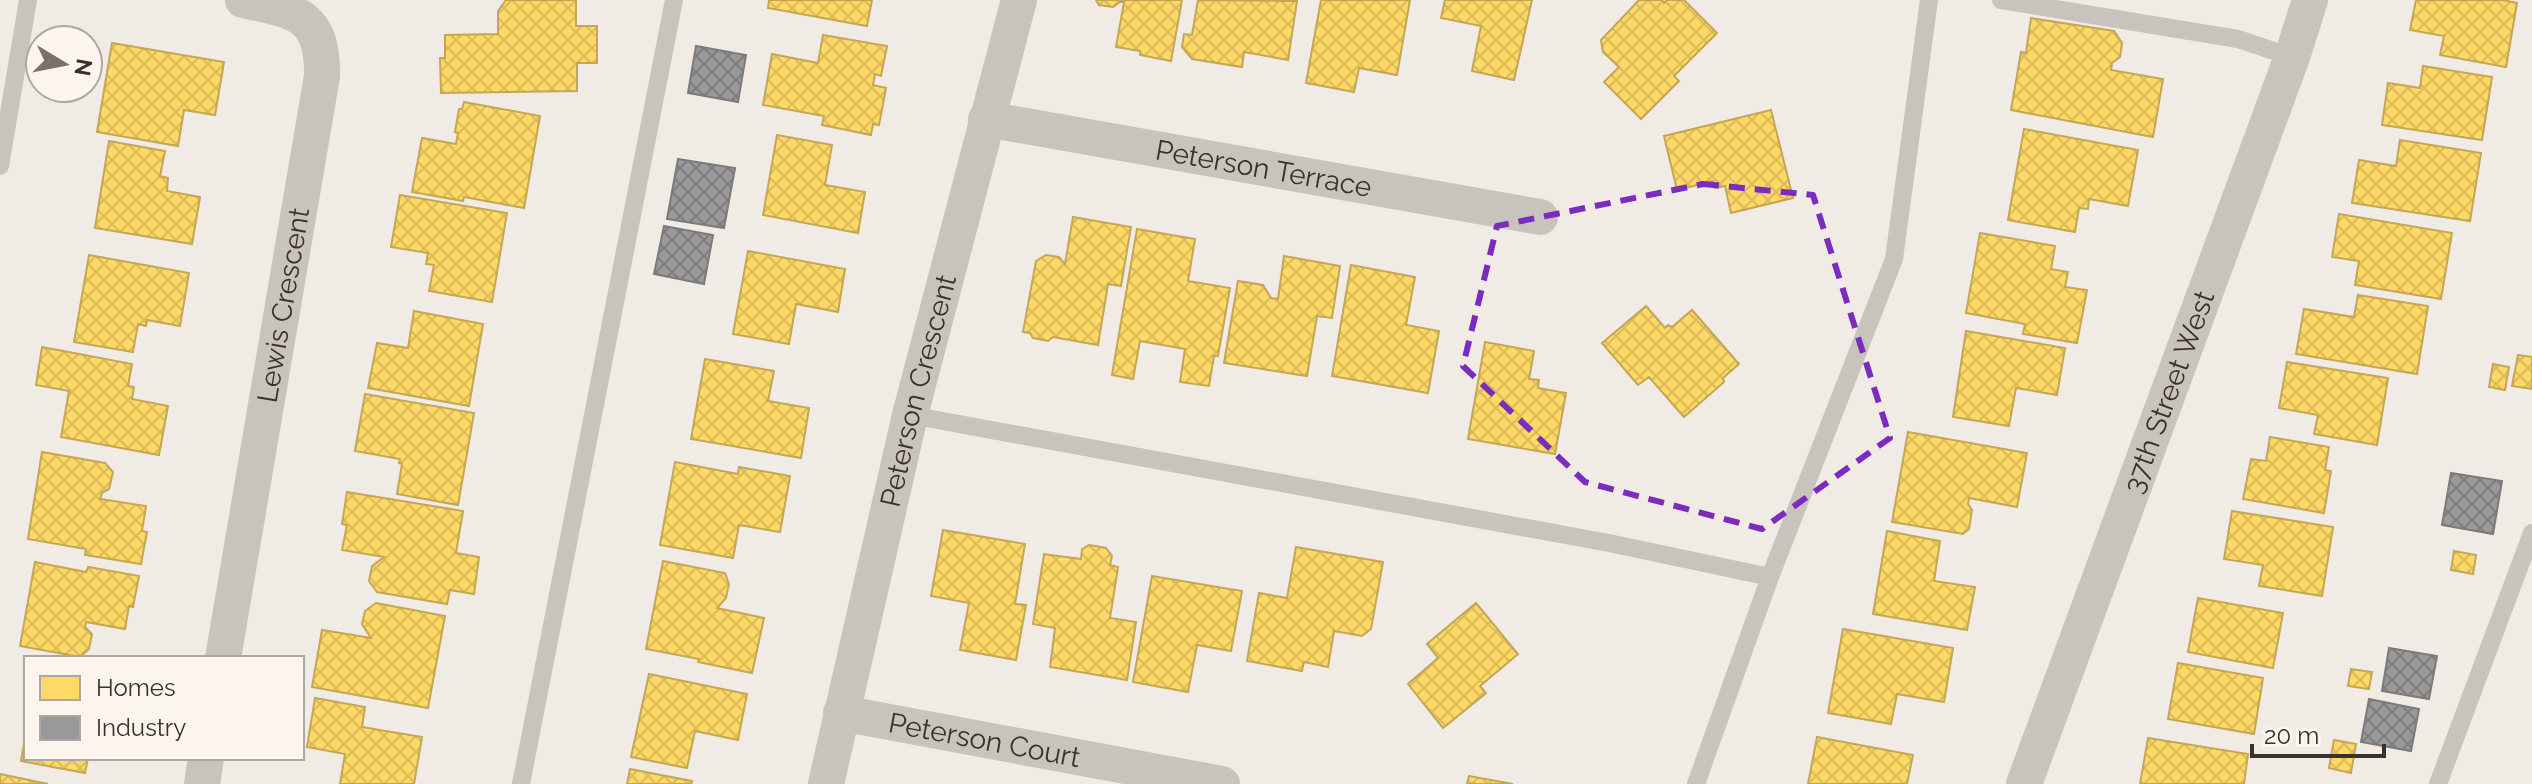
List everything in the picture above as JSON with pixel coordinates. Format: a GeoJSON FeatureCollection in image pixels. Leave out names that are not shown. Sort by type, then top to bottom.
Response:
{"type":"FeatureCollection","features":[{"type":"Feature","properties":{"kind":"street","name":"Lewis Crescent"},"geometry":{"type":"LineString","coordinates":[[223,656],[322,64],[322,52],[314,31],[298,13],[243,0]]}},
{"type":"Feature","properties":{"kind":"street","name":"Peterson Crescent"},"geometry":{"type":"LineString","coordinates":[[826,784],[910,415],[1019,0]]}},
{"type":"Feature","properties":{"kind":"street","name":"37th Street West"},"geometry":{"type":"LineString","coordinates":[[2024,784],[2292,57],[2310,0]]}},
{"type":"Feature","properties":{"kind":"street","name":"Peterson Terrace"},"geometry":{"type":"LineString","coordinates":[[986,119],[1540,217]]}},
{"type":"Feature","properties":{"kind":"street","name":"Peterson Court"},"geometry":{"type":"LineString","coordinates":[[841,713],[1222,784]]}},
{"type":"Feature","properties":{"kind":"street"},"geometry":{"type":"LineString","coordinates":[[202,784],[206,760]]}},
{"type":"Feature","properties":{"kind":"lane"},"geometry":{"type":"LineString","coordinates":[[0,166],[28,0]]}},
{"type":"Feature","properties":{"kind":"lane"},"geometry":{"type":"LineString","coordinates":[[521,784],[674,0]]}},
{"type":"Feature","properties":{"kind":"lane"},"geometry":{"type":"LineString","coordinates":[[1696,784],[1770,577],[1894,259],[1929,0]]}},
{"type":"Feature","properties":{"kind":"lane"},"geometry":{"type":"LineString","coordinates":[[2001,0],[2238,39],[2292,57]]}},
{"type":"Feature","properties":{"kind":"lane"},"geometry":{"type":"LineString","coordinates":[[910,415],[1609,543],[1770,577]]}},
{"type":"Feature","properties":{"kind":"lane"},"geometry":{"type":"LineString","coordinates":[[2438,784],[2532,533]]}},
{"type":"Feature","properties":{"kind":"highlighted area"},"geometry":{"type":"Polygon","coordinates":[[[1703,184],[1813,195],[1890,438],[1762,529],[1585,482],[1463,366],[1497,226],[1703,184]]]}},
{"type":"Feature","properties":{"kind":"building: Homes"},"geometry":{"type":"Polygon","coordinates":[[[506,0],[576,0],[576,26],[597,26],[597,63],[577,63],[577,91],[441,93],[440,58],[445,58],[445,35],[498,34],[498,11],[506,0]]]}},
{"type":"Feature","properties":{"kind":"building: Homes"},"geometry":{"type":"Polygon","coordinates":[[[769,0],[872,0],[867,26],[768,8],[769,0]]]}},
{"type":"Feature","properties":{"kind":"building: Homes"},"geometry":{"type":"Polygon","coordinates":[[[1096,0],[1182,0],[1171,61],[1116,47],[1124,2],[1113,7],[1099,5],[1096,0]]]}},
{"type":"Feature","properties":{"kind":"building: Homes"},"geometry":{"type":"Polygon","coordinates":[[[1198,0],[1297,1],[1288,60],[1244,52],[1242,67],[1192,59],[1182,47],[1184,34],[1192,35],[1198,0]]]}},
{"type":"Feature","properties":{"kind":"building: Homes"},"geometry":{"type":"Polygon","coordinates":[[[1321,0],[1410,0],[1397,75],[1359,68],[1354,92],[1306,83],[1321,0]]]}},
{"type":"Feature","properties":{"kind":"building: Homes"},"geometry":{"type":"Polygon","coordinates":[[[1445,0],[1532,0],[1514,80],[1472,71],[1481,26],[1441,18],[1445,0]]]}},
{"type":"Feature","properties":{"kind":"building: Homes"},"geometry":{"type":"Polygon","coordinates":[[[1639,0],[1662,0],[1664,3],[1667,0],[1684,0],[1717,33],[1674,76],[1679,81],[1641,119],[1604,82],[1619,67],[1603,52],[1601,40],[1639,0]]]}},
{"type":"Feature","properties":{"kind":"building: Homes"},"geometry":{"type":"Polygon","coordinates":[[[2416,0],[2503,0],[2517,3],[2506,67],[2440,55],[2444,36],[2410,30],[2416,0]]]}},
{"type":"Feature","properties":{"kind":"building: Homes"},"geometry":{"type":"Polygon","coordinates":[[[2031,18],[2114,31],[2122,43],[2120,57],[2112,63],[2111,70],[2163,79],[2153,137],[2011,110],[2021,52],[2026,53],[2031,18]]]}},
{"type":"Feature","properties":{"kind":"building: Homes"},"geometry":{"type":"Polygon","coordinates":[[[823,35],[887,46],[881,76],[875,74],[873,85],[886,88],[879,125],[873,124],[871,135],[822,125],[824,116],[763,105],[772,54],[818,63],[823,35]]]}},
{"type":"Feature","properties":{"kind":"building: Homes"},"geometry":{"type":"Polygon","coordinates":[[[112,43],[224,62],[215,115],[184,110],[178,146],[97,132],[112,43]]]}},
{"type":"Feature","properties":{"kind":"building: Homes"},"geometry":{"type":"Polygon","coordinates":[[[2423,66],[2492,77],[2482,140],[2382,125],[2388,83],[2420,88],[2423,66]]]}},
{"type":"Feature","properties":{"kind":"building: Homes"},"geometry":{"type":"Polygon","coordinates":[[[464,102],[540,116],[524,208],[464,197],[463,201],[412,192],[422,138],[456,144],[459,109],[462,109],[464,102]]]}},
{"type":"Feature","properties":{"kind":"building: Homes"},"geometry":{"type":"Polygon","coordinates":[[[1771,110],[1793,198],[1731,213],[1725,186],[1715,188],[1713,181],[1677,190],[1664,136],[1771,110]]]}},
{"type":"Feature","properties":{"kind":"building: Homes"},"geometry":{"type":"Polygon","coordinates":[[[2024,129],[2138,150],[2128,206],[2089,199],[2088,209],[2079,208],[2075,232],[2008,220],[2024,129]]]}},
{"type":"Feature","properties":{"kind":"building: Homes"},"geometry":{"type":"Polygon","coordinates":[[[777,135],[832,145],[825,185],[865,192],[858,233],[763,215],[777,135]]]}},
{"type":"Feature","properties":{"kind":"building: Homes"},"geometry":{"type":"Polygon","coordinates":[[[2400,140],[2481,153],[2470,221],[2352,203],[2359,160],[2396,166],[2400,140]]]}},
{"type":"Feature","properties":{"kind":"building: Homes"},"geometry":{"type":"Polygon","coordinates":[[[109,141],[165,151],[160,176],[168,178],[167,191],[200,197],[192,244],[95,228],[109,141]]]}},
{"type":"Feature","properties":{"kind":"building: Homes"},"geometry":{"type":"Polygon","coordinates":[[[400,195],[507,213],[492,302],[429,291],[434,265],[426,264],[428,253],[391,247],[400,195]]]}},
{"type":"Feature","properties":{"kind":"building: Homes"},"geometry":{"type":"Polygon","coordinates":[[[2339,214],[2452,233],[2441,299],[2355,285],[2359,261],[2332,257],[2339,214]]]}},
{"type":"Feature","properties":{"kind":"building: Homes"},"geometry":{"type":"Polygon","coordinates":[[[1073,217],[1131,227],[1121,286],[1108,284],[1098,345],[1053,337],[1048,341],[1023,332],[1036,261],[1046,255],[1059,257],[1065,264],[1073,217]]]}},
{"type":"Feature","properties":{"kind":"building: Homes"},"geometry":{"type":"Polygon","coordinates":[[[1137,229],[1195,239],[1188,281],[1230,288],[1218,356],[1214,356],[1209,386],[1180,382],[1185,349],[1140,341],[1133,379],[1112,375],[1137,229]]]}},
{"type":"Feature","properties":{"kind":"building: Homes"},"geometry":{"type":"Polygon","coordinates":[[[1980,233],[2055,246],[2051,269],[2068,272],[2065,287],[2087,290],[2077,343],[2023,334],[2025,324],[1966,313],[1980,233]]]}},
{"type":"Feature","properties":{"kind":"building: Homes"},"geometry":{"type":"Polygon","coordinates":[[[748,251],[845,269],[838,312],[796,304],[789,344],[733,334],[748,251]]]}},
{"type":"Feature","properties":{"kind":"building: Homes"},"geometry":{"type":"Polygon","coordinates":[[[89,255],[189,273],[180,326],[147,320],[146,326],[138,324],[133,352],[74,342],[89,255]]]}},
{"type":"Feature","properties":{"kind":"building: Homes"},"geometry":{"type":"Polygon","coordinates":[[[1284,256],[1340,266],[1332,318],[1317,316],[1307,376],[1224,363],[1238,281],[1263,285],[1271,298],[1278,299],[1284,256]]]}},
{"type":"Feature","properties":{"kind":"building: Homes"},"geometry":{"type":"Polygon","coordinates":[[[1351,265],[1415,277],[1406,325],[1439,331],[1428,393],[1332,376],[1351,265]]]}},
{"type":"Feature","properties":{"kind":"building: Homes"},"geometry":{"type":"Polygon","coordinates":[[[2358,295],[2428,306],[2417,374],[2296,354],[2304,309],[2354,317],[2358,295]]]}},
{"type":"Feature","properties":{"kind":"building: Homes"},"geometry":{"type":"Polygon","coordinates":[[[1646,306],[1665,328],[1668,325],[1672,327],[1692,310],[1739,364],[1723,378],[1724,382],[1684,417],[1649,377],[1638,385],[1602,343],[1646,306]]]}},
{"type":"Feature","properties":{"kind":"building: Homes"},"geometry":{"type":"Polygon","coordinates":[[[414,311],[483,324],[469,406],[368,388],[377,343],[408,348],[414,311]]]}},
{"type":"Feature","properties":{"kind":"building: Homes"},"geometry":{"type":"Polygon","coordinates":[[[1966,331],[2065,348],[2057,395],[2016,388],[2009,426],[1953,417],[1966,331]]]}},
{"type":"Feature","properties":{"kind":"building: Homes"},"geometry":{"type":"Polygon","coordinates":[[[1485,342],[1534,351],[1529,379],[1539,380],[1538,388],[1566,393],[1555,454],[1468,439],[1485,342]]]}},
{"type":"Feature","properties":{"kind":"building: Homes"},"geometry":{"type":"Polygon","coordinates":[[[42,347],[132,364],[128,386],[134,387],[132,399],[168,406],[159,455],[61,437],[69,391],[36,385],[42,347]]]}},
{"type":"Feature","properties":{"kind":"building: Homes"},"geometry":{"type":"Polygon","coordinates":[[[2518,355],[2532,357],[2532,389],[2512,386],[2518,355]]]}},
{"type":"Feature","properties":{"kind":"building: Homes"},"geometry":{"type":"Polygon","coordinates":[[[705,359],[774,371],[768,401],[809,408],[801,458],[691,439],[705,359]]]}},
{"type":"Feature","properties":{"kind":"building: Homes"},"geometry":{"type":"Polygon","coordinates":[[[2287,362],[2388,378],[2377,445],[2314,434],[2318,415],[2279,408],[2287,362]]]}},
{"type":"Feature","properties":{"kind":"building: Homes"},"geometry":{"type":"Polygon","coordinates":[[[2493,364],[2509,367],[2505,390],[2489,387],[2493,364]]]}},
{"type":"Feature","properties":{"kind":"building: Homes"},"geometry":{"type":"Polygon","coordinates":[[[365,394],[474,413],[458,505],[397,494],[402,464],[399,463],[400,459],[355,451],[365,394]]]}},
{"type":"Feature","properties":{"kind":"building: Homes"},"geometry":{"type":"Polygon","coordinates":[[[1908,432],[2027,453],[2017,507],[1969,498],[1968,504],[1972,510],[1969,529],[1963,534],[1892,522],[1908,432]]]}},
{"type":"Feature","properties":{"kind":"building: Homes"},"geometry":{"type":"Polygon","coordinates":[[[2270,437],[2329,447],[2325,470],[2331,471],[2324,513],[2243,499],[2251,459],[2266,461],[2270,437]]]}},
{"type":"Feature","properties":{"kind":"building: Homes"},"geometry":{"type":"Polygon","coordinates":[[[42,452],[105,463],[113,472],[109,489],[102,493],[100,499],[146,506],[142,531],[147,532],[141,564],[85,555],[86,549],[28,539],[42,452]]]}},
{"type":"Feature","properties":{"kind":"building: Homes"},"geometry":{"type":"Polygon","coordinates":[[[675,462],[738,474],[739,467],[790,476],[780,532],[739,525],[733,558],[660,545],[675,462]]]}},
{"type":"Feature","properties":{"kind":"building: Homes"},"geometry":{"type":"Polygon","coordinates":[[[347,492],[463,511],[456,553],[479,557],[474,594],[450,590],[447,604],[377,592],[369,581],[372,566],[384,557],[342,550],[347,525],[342,524],[347,492]]]}},
{"type":"Feature","properties":{"kind":"building: Homes"},"geometry":{"type":"Polygon","coordinates":[[[2232,511],[2333,527],[2322,596],[2259,586],[2263,565],[2224,559],[2232,511]]]}},
{"type":"Feature","properties":{"kind":"building: Homes"},"geometry":{"type":"Polygon","coordinates":[[[943,530],[1025,544],[1015,604],[1026,605],[1016,660],[960,650],[969,603],[931,596],[943,530]]]}},
{"type":"Feature","properties":{"kind":"building: Homes"},"geometry":{"type":"Polygon","coordinates":[[[1887,531],[1940,541],[1934,581],[1975,587],[1967,630],[1873,614],[1887,531]]]}},
{"type":"Feature","properties":{"kind":"building: Homes"},"geometry":{"type":"Polygon","coordinates":[[[1089,545],[1106,548],[1112,556],[1110,565],[1118,567],[1110,618],[1136,622],[1127,680],[1050,667],[1055,628],[1033,624],[1044,554],[1081,559],[1082,549],[1089,545]]]}},
{"type":"Feature","properties":{"kind":"building: Homes"},"geometry":{"type":"Polygon","coordinates":[[[1296,547],[1383,562],[1371,629],[1362,636],[1334,631],[1328,667],[1304,662],[1302,671],[1247,661],[1259,593],[1287,598],[1296,547]]]}},
{"type":"Feature","properties":{"kind":"building: Homes"},"geometry":{"type":"Polygon","coordinates":[[[2454,551],[2476,555],[2473,574],[2451,570],[2454,551]]]}},
{"type":"Feature","properties":{"kind":"building: Homes"},"geometry":{"type":"Polygon","coordinates":[[[663,561],[725,573],[729,584],[726,598],[717,608],[764,618],[752,673],[646,649],[663,561]]]}},
{"type":"Feature","properties":{"kind":"building: Homes"},"geometry":{"type":"Polygon","coordinates":[[[35,562],[86,572],[88,567],[139,576],[125,629],[86,622],[85,627],[92,634],[89,649],[81,656],[20,646],[35,562]]]}},
{"type":"Feature","properties":{"kind":"building: Homes"},"geometry":{"type":"Polygon","coordinates":[[[1152,576],[1242,591],[1231,651],[1197,645],[1188,692],[1133,682],[1152,576]]]}},
{"type":"Feature","properties":{"kind":"building: Homes"},"geometry":{"type":"Polygon","coordinates":[[[2198,598],[2283,613],[2273,668],[2188,652],[2198,598]]]}},
{"type":"Feature","properties":{"kind":"building: Homes"},"geometry":{"type":"Polygon","coordinates":[[[376,603],[445,616],[428,708],[312,687],[322,630],[371,638],[362,624],[365,611],[376,603]]]}},
{"type":"Feature","properties":{"kind":"building: Homes"},"geometry":{"type":"Polygon","coordinates":[[[1476,603],[1518,654],[1480,686],[1486,693],[1443,728],[1408,684],[1438,658],[1427,644],[1476,603]]]}},
{"type":"Feature","properties":{"kind":"building: Homes"},"geometry":{"type":"Polygon","coordinates":[[[1843,629],[1953,648],[1944,702],[1897,694],[1891,724],[1828,713],[1843,629]]]}},
{"type":"Feature","properties":{"kind":"building: Homes"},"geometry":{"type":"Polygon","coordinates":[[[2178,663],[2263,678],[2254,734],[2168,719],[2178,663]]]}},
{"type":"Feature","properties":{"kind":"building: Homes"},"geometry":{"type":"Polygon","coordinates":[[[2351,669],[2372,672],[2369,689],[2348,686],[2351,669]]]}},
{"type":"Feature","properties":{"kind":"building: Homes"},"geometry":{"type":"Polygon","coordinates":[[[649,674],[747,694],[738,740],[695,731],[687,768],[631,757],[649,674]]]}},
{"type":"Feature","properties":{"kind":"building: Homes"},"geometry":{"type":"Polygon","coordinates":[[[315,698],[365,707],[362,727],[422,737],[414,784],[340,784],[345,754],[307,747],[315,698]]]}},
{"type":"Feature","properties":{"kind":"building: Homes"},"geometry":{"type":"Polygon","coordinates":[[[1817,737],[1913,755],[1907,784],[1808,784],[1817,737]]]}},
{"type":"Feature","properties":{"kind":"building: Homes"},"geometry":{"type":"Polygon","coordinates":[[[2148,738],[2248,754],[2244,784],[2140,784],[2148,738]]]}},
{"type":"Feature","properties":{"kind":"building: Homes"},"geometry":{"type":"Polygon","coordinates":[[[2334,740],[2356,744],[2351,773],[2329,768],[2334,740]]]}},
{"type":"Feature","properties":{"kind":"building: Homes"},"geometry":{"type":"Polygon","coordinates":[[[24,744],[24,760],[88,760],[85,773],[21,761],[24,744]]]}},
{"type":"Feature","properties":{"kind":"building: Homes"},"geometry":{"type":"Polygon","coordinates":[[[630,769],[692,781],[691,784],[627,784],[630,769]]]}},
{"type":"Feature","properties":{"kind":"building: Homes"},"geometry":{"type":"Polygon","coordinates":[[[0,774],[48,784],[0,784],[0,774]]]}},
{"type":"Feature","properties":{"kind":"building: Homes"},"geometry":{"type":"Polygon","coordinates":[[[1469,776],[1513,784],[1467,784],[1469,776]]]}},
{"type":"Feature","properties":{"kind":"building: Industry"},"geometry":{"type":"Polygon","coordinates":[[[696,46],[746,55],[738,102],[688,93],[696,46]]]}},
{"type":"Feature","properties":{"kind":"building: Industry"},"geometry":{"type":"Polygon","coordinates":[[[678,159],[735,168],[724,228],[667,219],[678,159]]]}},
{"type":"Feature","properties":{"kind":"building: Industry"},"geometry":{"type":"Polygon","coordinates":[[[664,226],[713,235],[704,284],[654,274],[664,226]]]}},
{"type":"Feature","properties":{"kind":"building: Industry"},"geometry":{"type":"Polygon","coordinates":[[[2451,473],[2502,481],[2493,534],[2442,525],[2451,473]]]}},
{"type":"Feature","properties":{"kind":"building: Industry"},"geometry":{"type":"Polygon","coordinates":[[[2389,648],[2437,656],[2429,699],[2382,691],[2389,648]]]}},
{"type":"Feature","properties":{"kind":"building: Industry"},"geometry":{"type":"Polygon","coordinates":[[[2369,699],[2419,709],[2411,751],[2361,742],[2369,699]]]}}]}
